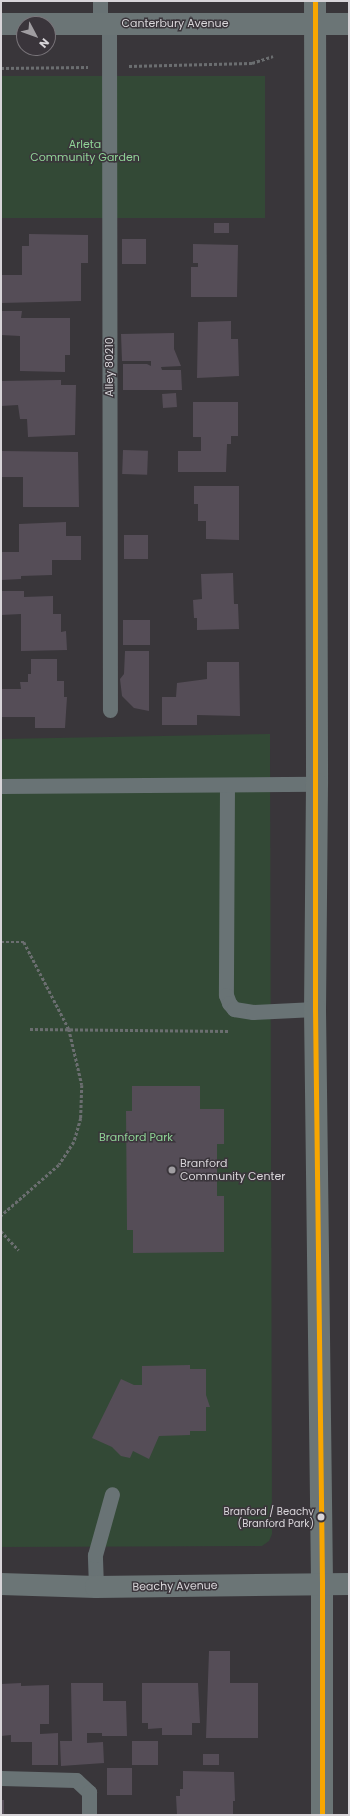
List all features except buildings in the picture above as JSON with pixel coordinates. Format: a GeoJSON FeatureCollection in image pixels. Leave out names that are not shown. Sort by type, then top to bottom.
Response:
{"type":"FeatureCollection","features":[{"type":"Feature","properties":{"kind":"main road"},"geometry":{"type":"LineString","coordinates":[[315,1],[317,784],[315,1009],[322,1584],[322,1815]]}},
{"type":"Feature","properties":{"kind":"main road","name":"Canterbury Avenue"},"geometry":{"type":"LineString","coordinates":[[1,24],[349,24]]}},
{"type":"Feature","properties":{"kind":"main road","name":"Beachy Avenue"},"geometry":{"type":"LineString","coordinates":[[1,1584],[96,1587],[349,1584]]}},
{"type":"Feature","properties":{"kind":"lane","name":"Alley 80210"},"geometry":{"type":"LineString","coordinates":[[100,1],[109,67],[110,710]]}},
{"type":"Feature","properties":{"kind":"lane"},"geometry":{"type":"LineString","coordinates":[[1,786],[317,784]]}},
{"type":"Feature","properties":{"kind":"lane"},"geometry":{"type":"LineString","coordinates":[[227,785],[227,999],[234,1009],[239,1010],[315,1009]]}},
{"type":"Feature","properties":{"kind":"lane"},"geometry":{"type":"LineString","coordinates":[[96,1587],[95,1555],[112,1494]]}},
{"type":"Feature","properties":{"kind":"lane"},"geometry":{"type":"LineString","coordinates":[[1,1778],[76,1780],[89,1792],[89,1815]]}},
{"type":"Feature","properties":{"kind":"path"},"geometry":{"type":"LineString","coordinates":[[1,68],[252,63],[273,56]]}},
{"type":"Feature","properties":{"kind":"path"},"geometry":{"type":"LineString","coordinates":[[1,942],[24,942],[69,1029],[82,1085],[81,1118],[74,1142],[59,1165],[1,1216]]}},
{"type":"Feature","properties":{"kind":"path"},"geometry":{"type":"LineString","coordinates":[[30,1029],[237,1031]]}},
{"type":"Feature","properties":{"kind":"path"},"geometry":{"type":"LineString","coordinates":[[1,1231],[19,1250]]}},
{"type":"Feature","properties":{"kind":"green space","name":"Arleta Community Garden"},"geometry":{"type":"Polygon","coordinates":[[[1,76],[265,76],[265,218],[1,218],[1,76]]]}},
{"type":"Feature","properties":{"kind":"green space","name":"Branford Park"},"geometry":{"type":"Polygon","coordinates":[[[270,734],[272,1534],[269,1541],[262,1546],[1,1547],[1,739],[270,734]]]}},
{"type":"Feature","properties":{"kind":"transit line"},"geometry":{"type":"LineString","coordinates":[[315,1],[315,1009],[322,1584],[322,1815]]}},
{"type":"Feature","properties":{"kind":"place","name":"Branford Community Center"},"geometry":{"type":"Point","coordinates":[172,1170]}},
{"type":"Feature","properties":{"kind":"place","name":"Branford / Beachy (Branford Park)"},"geometry":{"type":"Point","coordinates":[321,1517]}}]}
